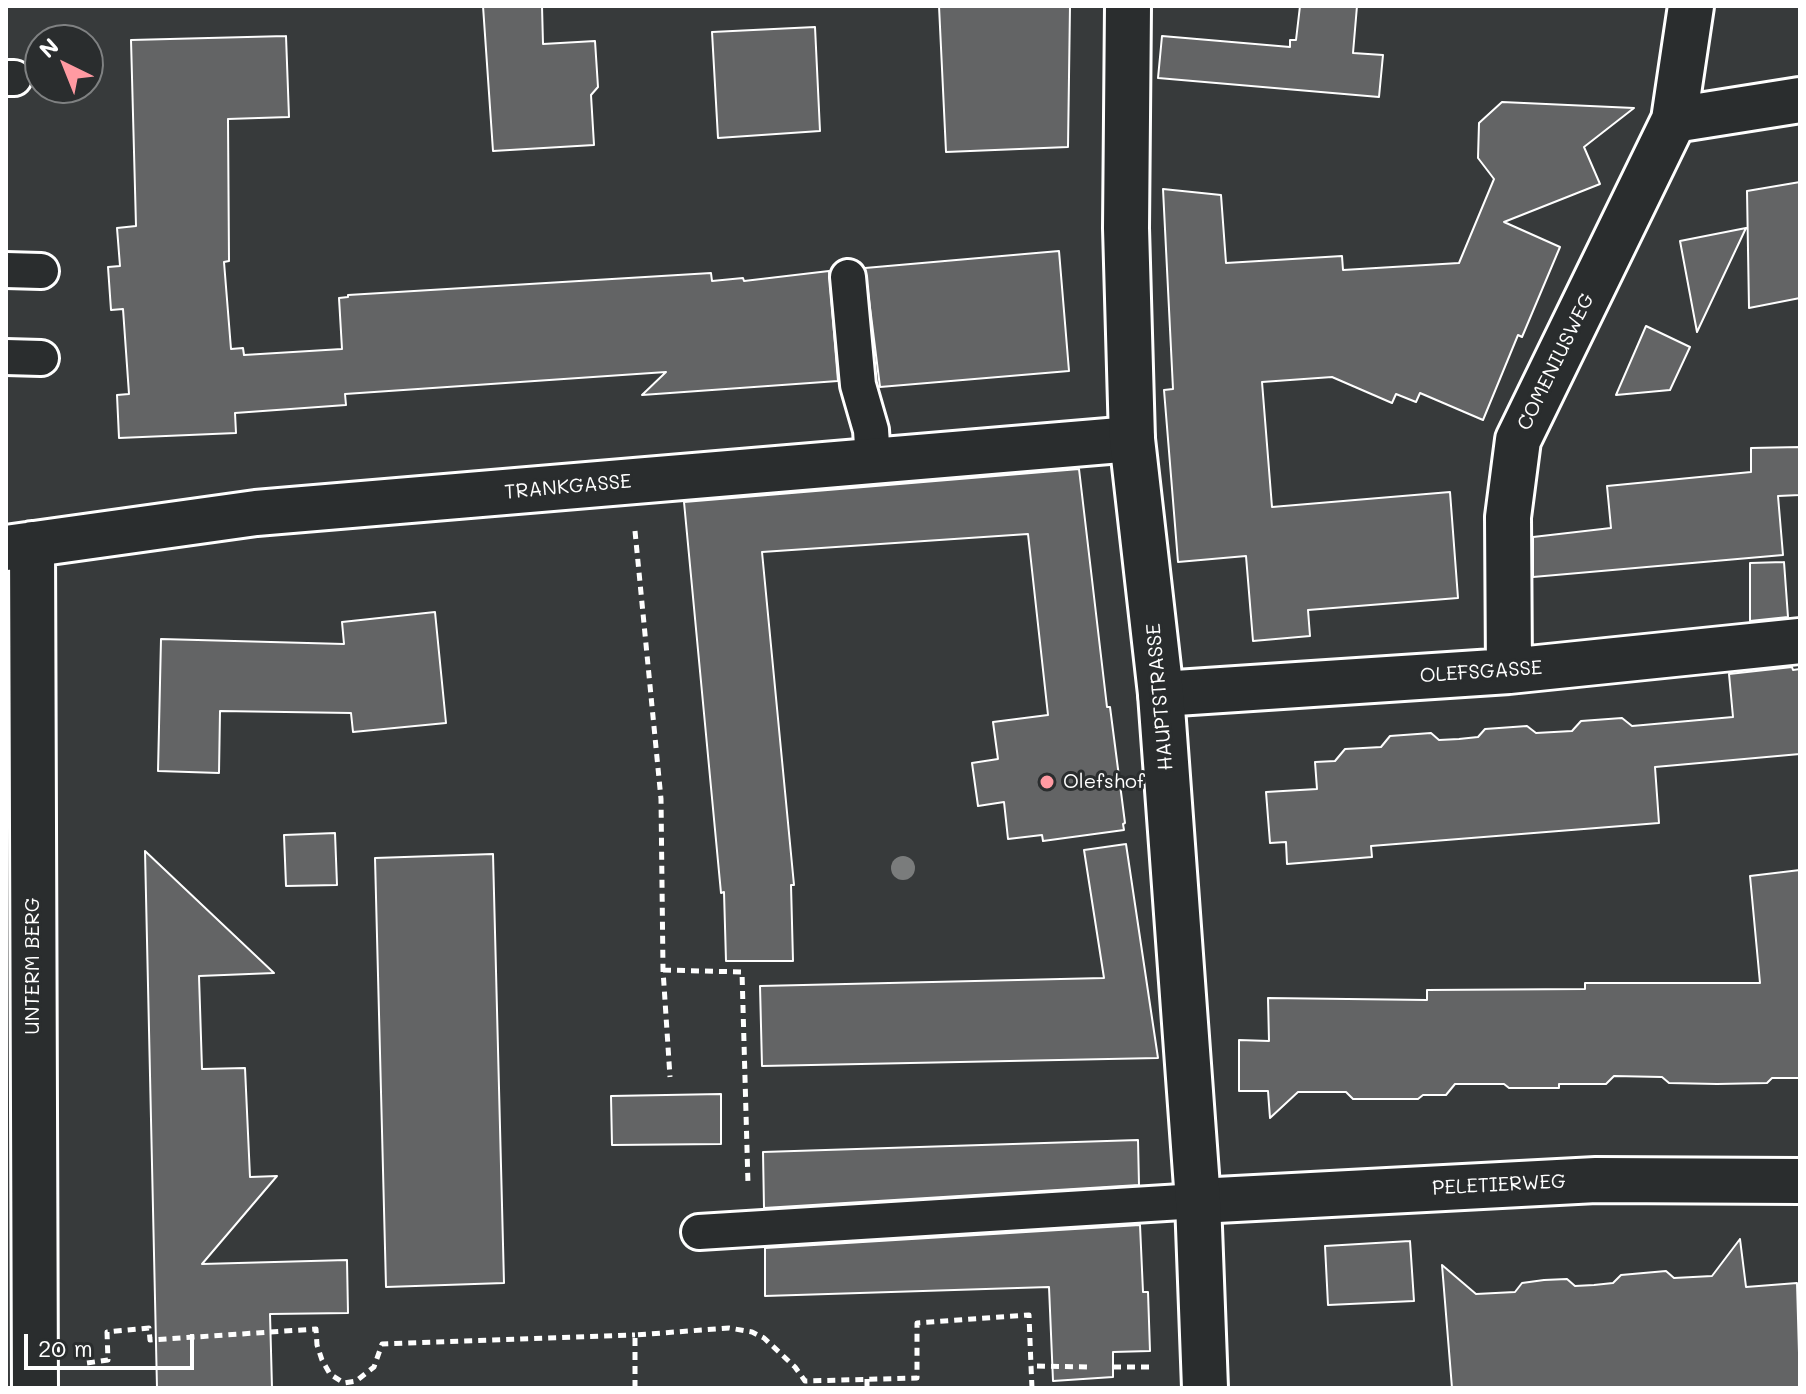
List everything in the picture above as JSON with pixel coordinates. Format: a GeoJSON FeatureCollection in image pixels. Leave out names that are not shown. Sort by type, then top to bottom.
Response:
{"type":"FeatureCollection","features":[{"type":"Feature","properties":{"kind":"street","name":"HAUPTSTRASSE"},"geometry":{"type":"LineString","coordinates":[[1128,6],[1126,228],[1132,439],[1161,694],[1198,1201],[1205,1388]]}},
{"type":"Feature","properties":{"kind":"street","name":"COMENIUSWEG"},"geometry":{"type":"LineString","coordinates":[[1509,671],[1508,517],[1518,440],[1674,120],[1691,6]]}},
{"type":"Feature","properties":{"kind":"street"},"geometry":{"type":"LineString","coordinates":[[1674,120],[1800,100]]}},
{"type":"Feature","properties":{"kind":"street","name":"TRANKGASSE"},"geometry":{"type":"LineString","coordinates":[[19,546],[256,513],[1132,439]]}},
{"type":"Feature","properties":{"kind":"street","name":"UNTERM BERG"},"geometry":{"type":"LineString","coordinates":[[19,546],[26,1375]]}},
{"type":"Feature","properties":{"kind":"street","name":"OLEFSGASSE"},"geometry":{"type":"LineString","coordinates":[[1161,694],[1509,671],[1800,641]]}},
{"type":"Feature","properties":{"kind":"street","name":"PELETIERWEG"},"geometry":{"type":"LineString","coordinates":[[1198,1201],[1596,1180],[1800,1181]]}},
{"type":"Feature","properties":{"kind":"lane"},"geometry":{"type":"LineString","coordinates":[[6,270],[41,271]]}},
{"type":"Feature","properties":{"kind":"lane"},"geometry":{"type":"LineString","coordinates":[[848,277],[858,385],[871,430],[873,460]]}},
{"type":"Feature","properties":{"kind":"lane"},"geometry":{"type":"LineString","coordinates":[[6,357],[41,358]]}},
{"type":"Feature","properties":{"kind":"lane"},"geometry":{"type":"LineString","coordinates":[[699,1232],[1198,1201]]}},
{"type":"Feature","properties":{"kind":"path"},"geometry":{"type":"LineString","coordinates":[[630,482],[661,799],[663,970],[670,1077]]}},
{"type":"Feature","properties":{"kind":"path"},"geometry":{"type":"LineString","coordinates":[[663,970],[742,972],[749,1229]]}},
{"type":"Feature","properties":{"kind":"path"},"geometry":{"type":"LineString","coordinates":[[99,1362],[108,1360],[107,1332],[149,1328],[150,1340],[316,1329],[322,1360],[330,1374],[344,1383],[356,1381],[374,1367],[382,1344],[635,1335],[729,1328],[752,1332],[779,1351],[805,1381],[917,1378],[917,1323],[1029,1315],[1032,1388]]}},
{"type":"Feature","properties":{"kind":"path"},"geometry":{"type":"LineString","coordinates":[[635,1335],[635,1388]]}},
{"type":"Feature","properties":{"kind":"path"},"geometry":{"type":"LineString","coordinates":[[1031,1366],[1088,1367]]}},
{"type":"Feature","properties":{"kind":"path"},"geometry":{"type":"LineString","coordinates":[[867,1379],[867,1388]]}},
{"type":"Feature","properties":{"kind":"building"},"geometry":{"type":"Polygon","coordinates":[[[483,6],[542,6],[543,44],[595,41],[598,87],[591,95],[594,145],[493,151],[483,6]]]}},
{"type":"Feature","properties":{"kind":"building"},"geometry":{"type":"Polygon","coordinates":[[[939,6],[1070,6],[1068,147],[946,152],[939,6]]]}},
{"type":"Feature","properties":{"kind":"building"},"geometry":{"type":"Polygon","coordinates":[[[1300,6],[1357,6],[1353,53],[1383,55],[1379,97],[1158,78],[1162,36],[1290,47],[1290,40],[1296,40],[1300,6]]]}},
{"type":"Feature","properties":{"kind":"building"},"geometry":{"type":"Polygon","coordinates":[[[815,27],[820,131],[718,138],[712,32],[815,27]]]}},
{"type":"Feature","properties":{"kind":"building"},"geometry":{"type":"Polygon","coordinates":[[[286,36],[289,117],[228,119],[229,261],[224,262],[231,349],[243,348],[244,355],[342,349],[339,298],[348,295],[711,273],[712,281],[743,278],[744,281],[829,271],[838,381],[642,395],[666,372],[345,394],[346,405],[235,413],[236,433],[119,438],[117,395],[129,394],[123,309],[111,310],[108,267],[120,266],[117,228],[136,226],[131,40],[286,36]]]}},
{"type":"Feature","properties":{"kind":"building"},"geometry":{"type":"Polygon","coordinates":[[[1502,102],[1634,108],[1584,147],[1600,184],[1504,222],[1560,247],[1522,337],[1518,335],[1483,420],[1420,393],[1416,402],[1396,394],[1392,403],[1332,377],[1262,382],[1272,507],[1450,492],[1458,598],[1308,610],[1310,636],[1253,641],[1246,556],[1178,562],[1164,390],[1173,389],[1163,189],[1221,195],[1226,263],[1342,256],[1343,270],[1459,263],[1494,179],[1478,158],[1479,123],[1502,102]]]}},
{"type":"Feature","properties":{"kind":"building"},"geometry":{"type":"Polygon","coordinates":[[[1800,182],[1800,298],[1749,308],[1747,191],[1800,182]]]}},
{"type":"Feature","properties":{"kind":"building"},"geometry":{"type":"Polygon","coordinates":[[[1746,228],[1697,332],[1680,241],[1746,228]]]}},
{"type":"Feature","properties":{"kind":"building"},"geometry":{"type":"Polygon","coordinates":[[[1059,251],[1069,371],[880,387],[865,268],[1059,251]]]}},
{"type":"Feature","properties":{"kind":"building"},"geometry":{"type":"Polygon","coordinates":[[[1646,326],[1690,347],[1670,390],[1616,395],[1646,326]]]}},
{"type":"Feature","properties":{"kind":"building"},"geometry":{"type":"Polygon","coordinates":[[[1800,447],[1800,495],[1778,496],[1783,555],[1533,577],[1533,537],[1611,528],[1607,486],[1751,472],[1751,448],[1800,447]]]}},
{"type":"Feature","properties":{"kind":"building"},"geometry":{"type":"Polygon","coordinates":[[[1079,469],[1124,830],[1043,841],[1042,835],[1008,839],[1004,802],[978,806],[972,763],[998,759],[993,722],[1048,715],[1028,534],[762,552],[794,885],[791,885],[793,961],[726,961],[724,892],[721,893],[684,502],[1079,469]]]}},
{"type":"Feature","properties":{"kind":"building"},"geometry":{"type":"Polygon","coordinates":[[[1784,562],[1788,617],[1750,621],[1750,563],[1784,562]]]}},
{"type":"Feature","properties":{"kind":"building"},"geometry":{"type":"Polygon","coordinates":[[[435,612],[446,723],[353,732],[351,713],[220,711],[219,773],[158,771],[161,639],[344,644],[342,622],[435,612]]]}},
{"type":"Feature","properties":{"kind":"building"},"geometry":{"type":"Polygon","coordinates":[[[1792,667],[1793,670],[1800,669],[1800,754],[1655,767],[1659,823],[1371,846],[1372,857],[1287,864],[1286,842],[1270,843],[1266,792],[1317,789],[1315,762],[1335,761],[1345,749],[1381,747],[1390,736],[1431,733],[1439,740],[1459,739],[1478,737],[1485,729],[1527,726],[1536,733],[1572,731],[1581,721],[1622,718],[1632,726],[1733,717],[1729,674],[1792,667]]]}},
{"type":"Feature","properties":{"kind":"building"},"geometry":{"type":"Polygon","coordinates":[[[335,833],[337,885],[286,886],[284,835],[335,833]]]}},
{"type":"Feature","properties":{"kind":"building"},"geometry":{"type":"Polygon","coordinates":[[[1126,844],[1158,1058],[762,1066],[760,986],[1104,978],[1084,850],[1126,844]]]}},
{"type":"Feature","properties":{"kind":"building"},"geometry":{"type":"Polygon","coordinates":[[[145,851],[274,973],[199,976],[202,1069],[245,1068],[250,1177],[277,1176],[202,1264],[347,1260],[348,1313],[270,1314],[272,1388],[157,1388],[145,851]]]}},
{"type":"Feature","properties":{"kind":"building"},"geometry":{"type":"Polygon","coordinates":[[[493,854],[504,1283],[386,1287],[375,858],[493,854]]]}},
{"type":"Feature","properties":{"kind":"building"},"geometry":{"type":"Polygon","coordinates":[[[1800,870],[1800,1078],[1772,1078],[1767,1083],[1717,1084],[1669,1083],[1662,1077],[1614,1076],[1606,1084],[1559,1084],[1559,1088],[1455,1084],[1446,1095],[1423,1095],[1418,1099],[1353,1099],[1346,1092],[1298,1092],[1270,1118],[1268,1091],[1239,1091],[1239,1040],[1269,1041],[1268,998],[1427,1000],[1427,990],[1585,989],[1585,983],[1760,983],[1750,876],[1800,870]]]}},
{"type":"Feature","properties":{"kind":"building"},"geometry":{"type":"Polygon","coordinates":[[[721,1094],[721,1144],[612,1145],[611,1096],[721,1094]]]}},
{"type":"Feature","properties":{"kind":"building"},"geometry":{"type":"Polygon","coordinates":[[[1138,1140],[1139,1185],[764,1208],[763,1152],[1138,1140]]]}},
{"type":"Feature","properties":{"kind":"building"},"geometry":{"type":"Polygon","coordinates":[[[1140,1225],[1143,1292],[1148,1292],[1150,1351],[1113,1352],[1113,1377],[1053,1381],[1049,1287],[765,1296],[765,1248],[1140,1225]]]}},
{"type":"Feature","properties":{"kind":"building"},"geometry":{"type":"Polygon","coordinates":[[[1740,1239],[1746,1287],[1797,1283],[1800,1388],[1452,1388],[1442,1265],[1476,1294],[1515,1292],[1522,1283],[1544,1280],[1567,1279],[1575,1286],[1613,1283],[1621,1275],[1666,1271],[1674,1278],[1712,1276],[1740,1239]]]}},
{"type":"Feature","properties":{"kind":"building"},"geometry":{"type":"Polygon","coordinates":[[[1410,1241],[1414,1301],[1328,1305],[1325,1246],[1410,1241]]]}},
{"type":"Feature","properties":{"kind":"place","name":"Olefshof"},"geometry":{"type":"Point","coordinates":[1047,782]}}]}
